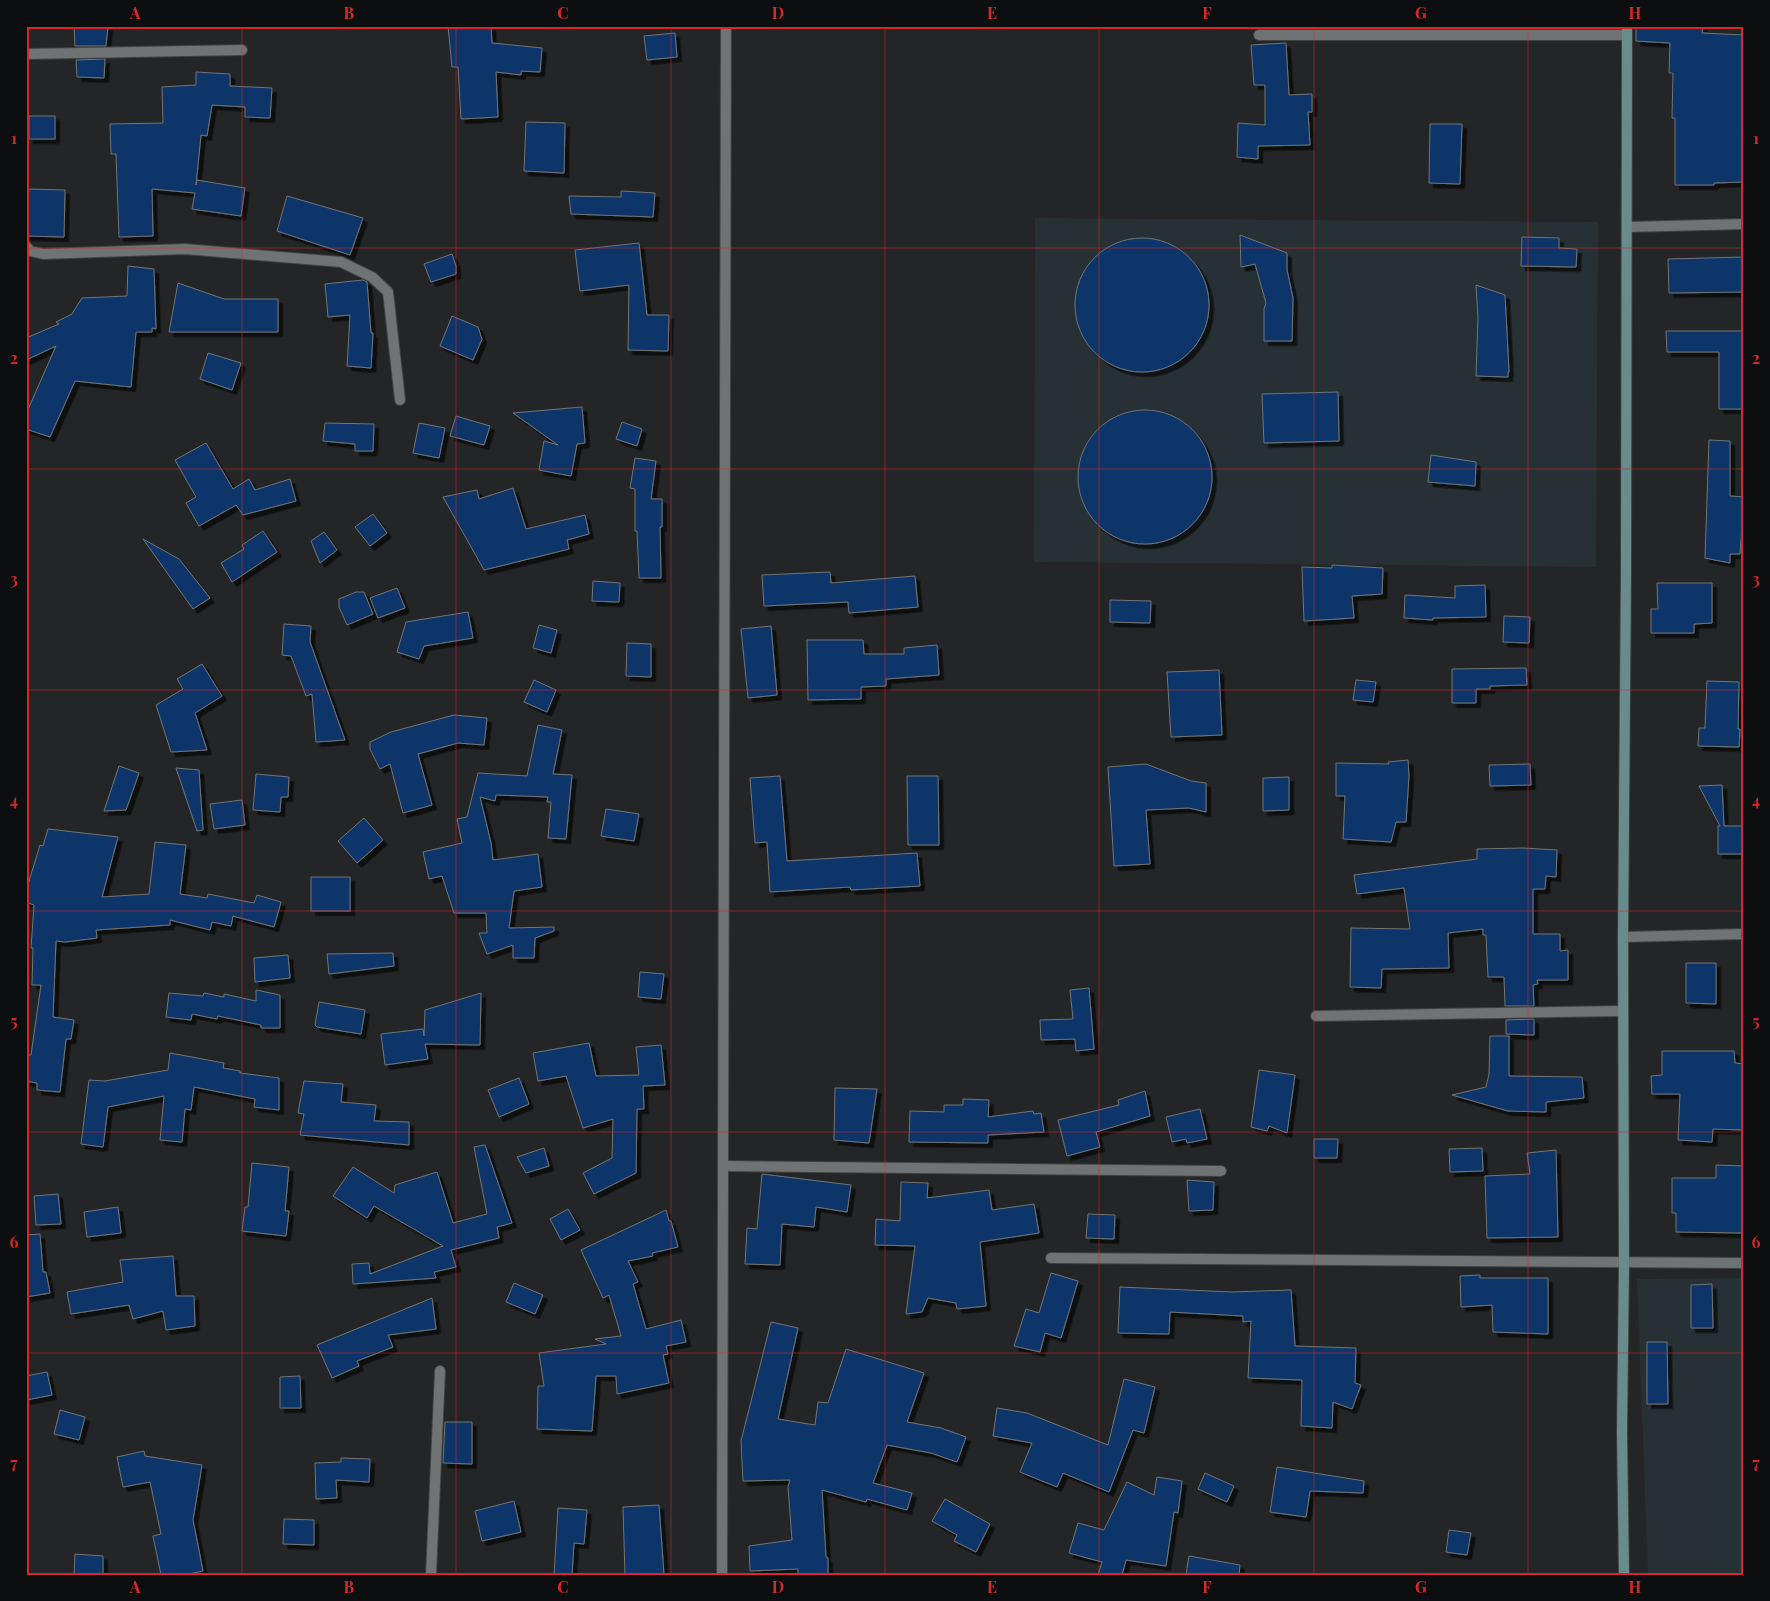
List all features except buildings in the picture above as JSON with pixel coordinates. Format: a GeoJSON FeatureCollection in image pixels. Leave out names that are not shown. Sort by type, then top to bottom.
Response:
{"type":"FeatureCollection","features":[{"type":"Feature","properties":{"kind":"street"},"geometry":{"type":"LineString","coordinates":[[722,1575],[726,26]]}},
{"type":"Feature","properties":{"kind":"street"},"geometry":{"type":"LineString","coordinates":[[1259,35],[1627,31],[1628,227],[1622,1432],[1624,1575]]}},
{"type":"Feature","properties":{"kind":"street"},"geometry":{"type":"LineString","coordinates":[[26,54],[242,50]]}},
{"type":"Feature","properties":{"kind":"street"},"geometry":{"type":"LineString","coordinates":[[1628,227],[1744,224]]}},
{"type":"Feature","properties":{"kind":"street"},"geometry":{"type":"LineString","coordinates":[[26,246],[30,251],[43,254],[185,249],[341,262],[372,277],[388,292],[400,400]]}},
{"type":"Feature","properties":{"kind":"street"},"geometry":{"type":"LineString","coordinates":[[1623,937],[1744,934]]}},
{"type":"Feature","properties":{"kind":"street"},"geometry":{"type":"LineString","coordinates":[[1316,1016],[1623,1011]]}},
{"type":"Feature","properties":{"kind":"street"},"geometry":{"type":"LineString","coordinates":[[723,1166],[1221,1171]]}},
{"type":"Feature","properties":{"kind":"street"},"geometry":{"type":"LineString","coordinates":[[1051,1258],[1744,1263]]}},
{"type":"Feature","properties":{"kind":"street"},"geometry":{"type":"LineString","coordinates":[[431,1575],[440,1371]]}},
{"type":"Feature","properties":{"kind":"shaded area"},"geometry":{"type":"Polygon","coordinates":[[[1035,218],[1598,222],[1596,567],[1034,562],[1035,218]]]}},
{"type":"Feature","properties":{"kind":"shaded area"},"geometry":{"type":"Polygon","coordinates":[[[1744,1278],[1744,1575],[1648,1575],[1637,1279],[1744,1278]]]}}]}
